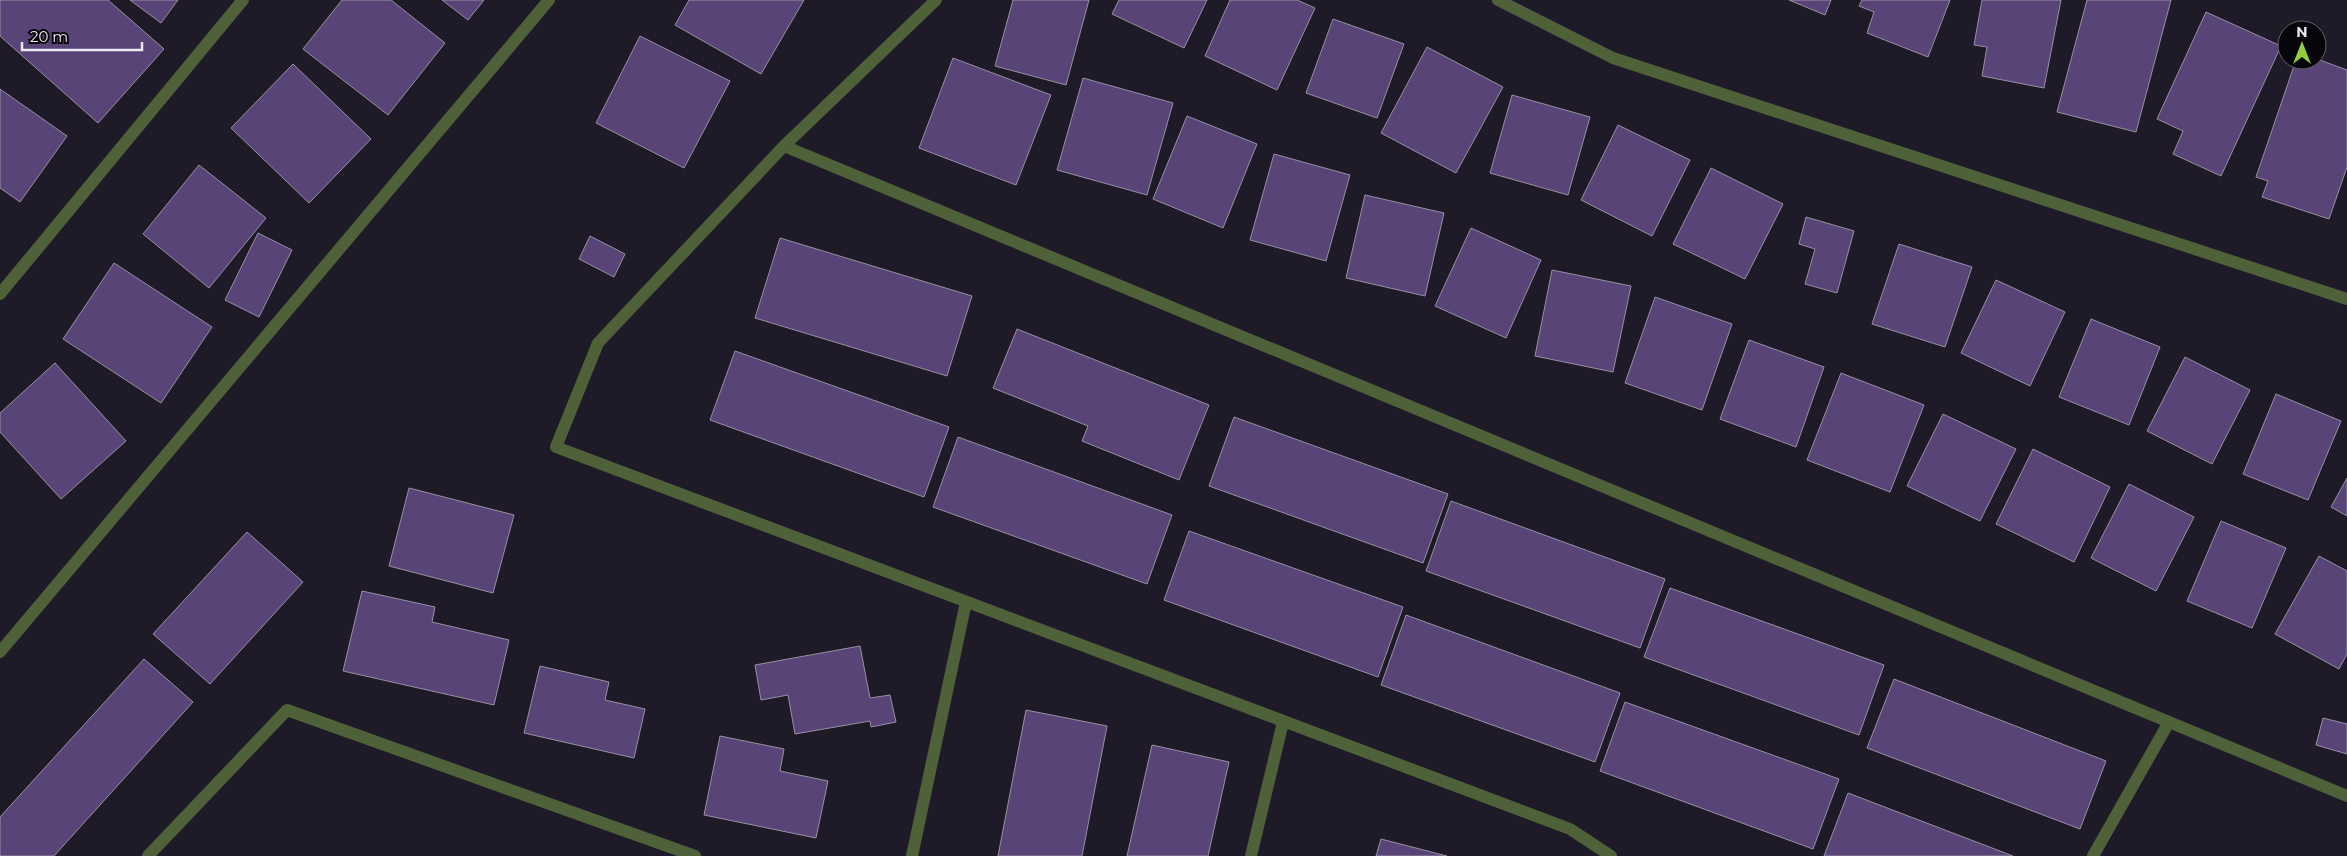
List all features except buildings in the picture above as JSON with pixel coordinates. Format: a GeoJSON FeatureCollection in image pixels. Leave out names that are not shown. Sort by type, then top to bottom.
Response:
{"type":"FeatureCollection","features":[{"type":"Feature","properties":{"kind":"street"},"geometry":{"type":"LineString","coordinates":[[0,294],[243,0]]}},
{"type":"Feature","properties":{"kind":"street"},"geometry":{"type":"LineString","coordinates":[[0,652],[549,0]]}},
{"type":"Feature","properties":{"kind":"street"},"geometry":{"type":"LineString","coordinates":[[936,0],[784,146],[598,343],[556,447],[1570,829],[1611,856]]}},
{"type":"Feature","properties":{"kind":"street"},"geometry":{"type":"LineString","coordinates":[[1498,0],[1614,58],[2347,299]]}},
{"type":"Feature","properties":{"kind":"street"},"geometry":{"type":"LineString","coordinates":[[784,146],[2347,796]]}},
{"type":"Feature","properties":{"kind":"street"},"geometry":{"type":"LineString","coordinates":[[912,856],[966,602]]}},
{"type":"Feature","properties":{"kind":"street"},"geometry":{"type":"LineString","coordinates":[[148,856],[287,710],[695,856]]}},
{"type":"Feature","properties":{"kind":"street"},"geometry":{"type":"LineString","coordinates":[[1252,856],[1283,722]]}},
{"type":"Feature","properties":{"kind":"street"},"geometry":{"type":"LineString","coordinates":[[2093,856],[2169,722]]}}]}
